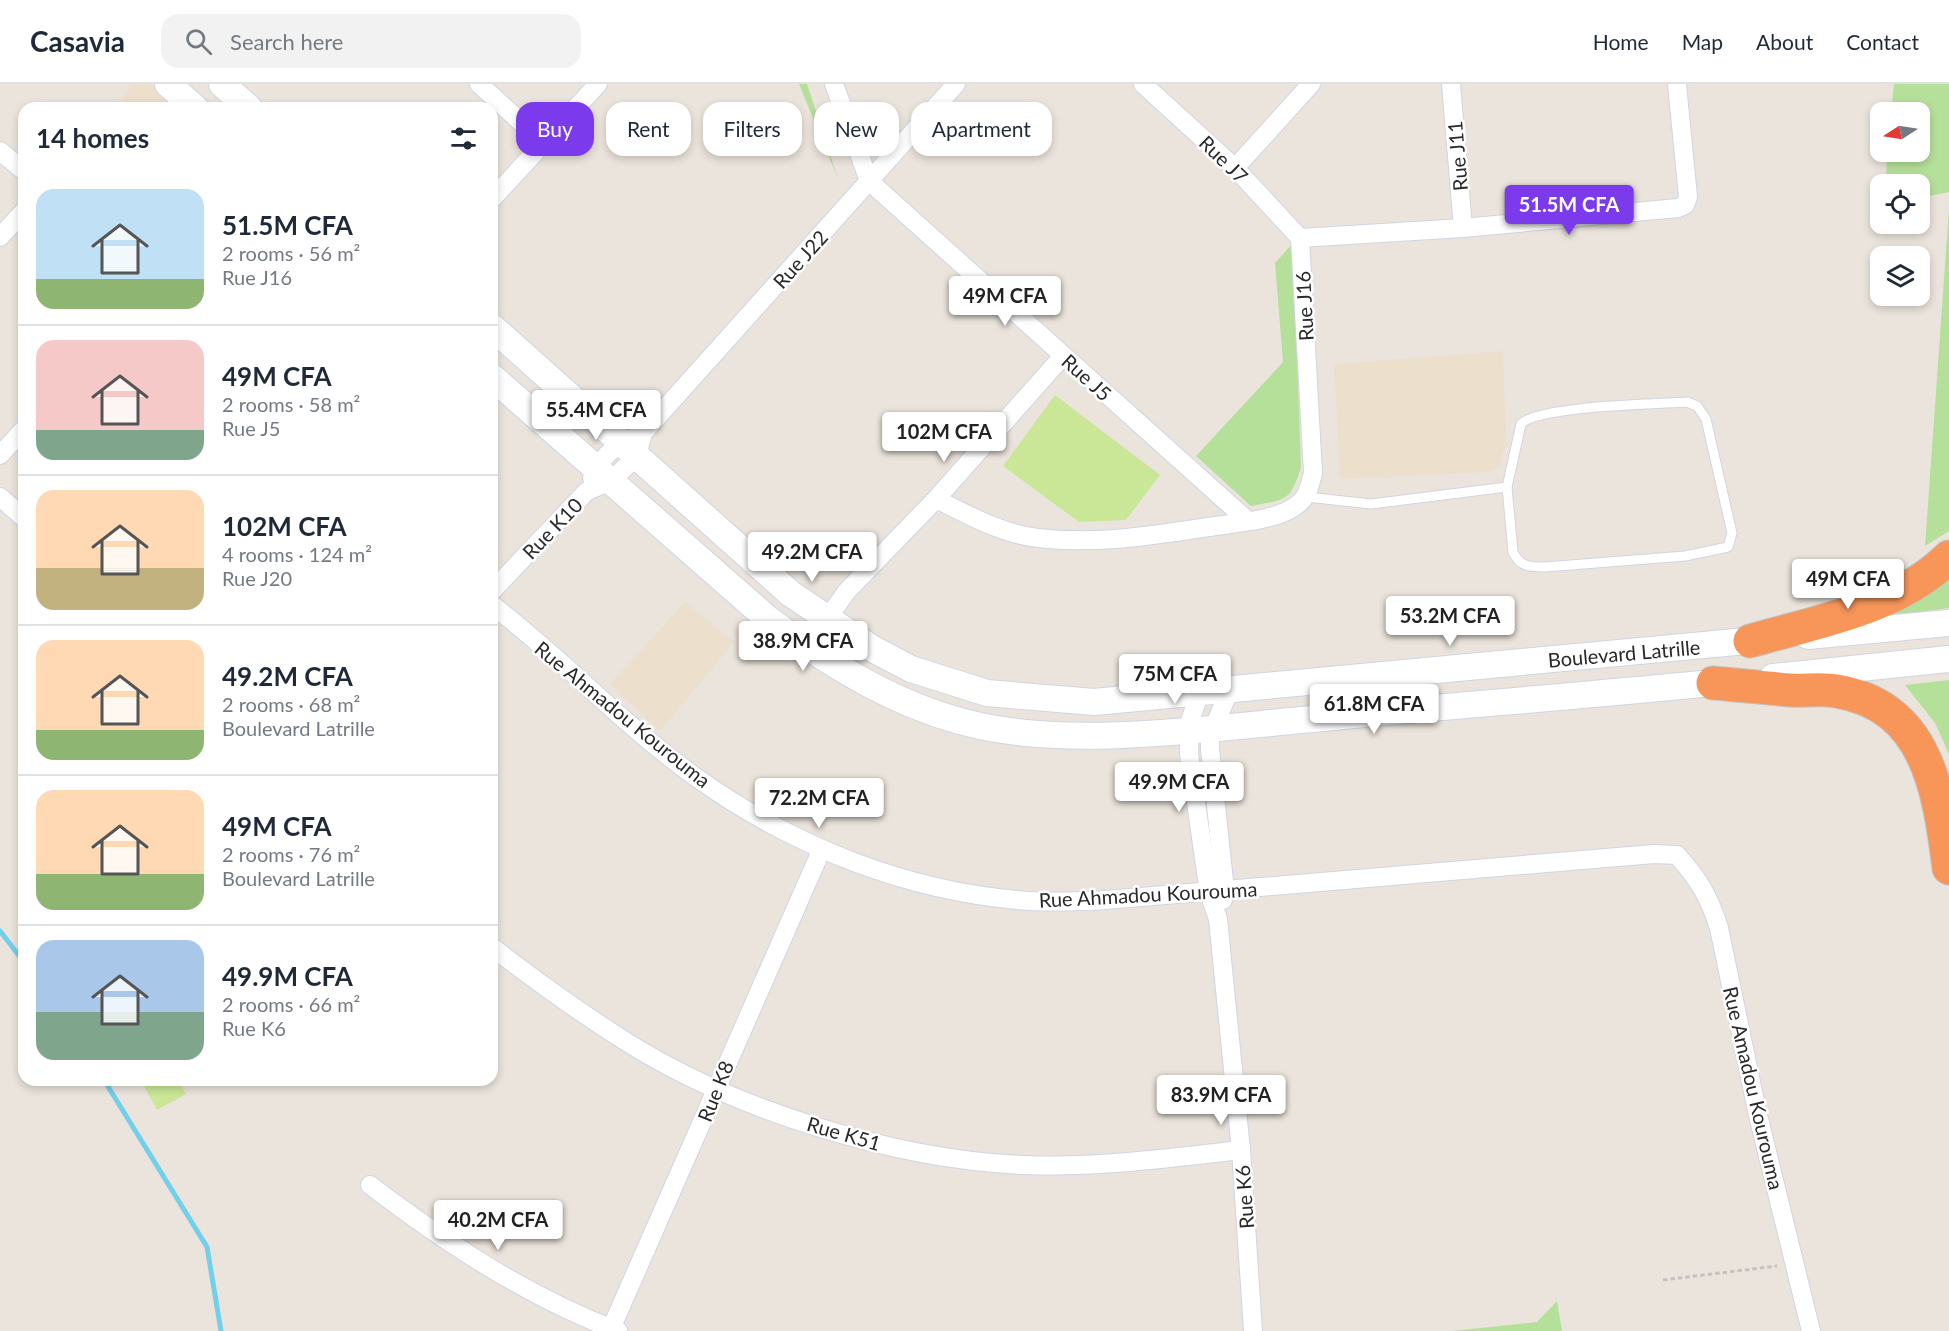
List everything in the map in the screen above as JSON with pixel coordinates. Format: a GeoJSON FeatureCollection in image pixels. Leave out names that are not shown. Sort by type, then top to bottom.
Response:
{"type":"FeatureCollection","features":[{"type":"Feature","properties":{"kind":"highway"},"geometry":{"type":"LineString","coordinates":[[1750,641],[1879,603],[1909,589],[1949,557]]}},
{"type":"Feature","properties":{"kind":"highway"},"geometry":{"type":"LineString","coordinates":[[1713,683],[1792,690],[1835,690],[1865,699],[1896,716],[1921,747],[1938,793],[1949,868]]}},
{"type":"Feature","properties":{"kind":"main road"},"geometry":{"type":"LineString","coordinates":[[168,84],[188,102]]}},
{"type":"Feature","properties":{"kind":"main road"},"geometry":{"type":"LineString","coordinates":[[222,84],[242,102]]}},
{"type":"Feature","properties":{"kind":"main road","name":"Boulevard Latrille"},"geometry":{"type":"LineString","coordinates":[[498,332],[634,443],[791,594],[873,649],[911,669],[987,693],[1094,702],[1949,623]]}},
{"type":"Feature","properties":{"kind":"main road","name":"Boulevard Latrille"},"geometry":{"type":"LineString","coordinates":[[498,382],[768,619],[822,658],[896,698],[980,726],[1020,731],[1095,735],[1201,729],[1713,683],[1949,659]]}},
{"type":"Feature","properties":{"kind":"street"},"geometry":{"type":"LineString","coordinates":[[479,84],[516,118]]}},
{"type":"Feature","properties":{"kind":"street"},"geometry":{"type":"LineString","coordinates":[[582,102],[598,84]]}},
{"type":"Feature","properties":{"kind":"street","name":"Rue J5"},"geometry":{"type":"LineString","coordinates":[[834,84],[869,181],[1248,521]]}},
{"type":"Feature","properties":{"kind":"street","name":"Rue J22"},"geometry":{"type":"LineString","coordinates":[[587,492],[634,443],[956,84]]}},
{"type":"Feature","properties":{"kind":"street","name":"Rue J7"},"geometry":{"type":"LineString","coordinates":[[1143,84],[1235,168],[1300,238]]}},
{"type":"Feature","properties":{"kind":"street"},"geometry":{"type":"LineString","coordinates":[[1235,168],[1311,84]]}},
{"type":"Feature","properties":{"kind":"street","name":"Rue J11"},"geometry":{"type":"LineString","coordinates":[[1451,84],[1463,228]]}},
{"type":"Feature","properties":{"kind":"street"},"geometry":{"type":"LineString","coordinates":[[1300,238],[1463,228],[1678,208],[1684,205],[1688,197],[1677,84]]}},
{"type":"Feature","properties":{"kind":"street"},"geometry":{"type":"LineString","coordinates":[[0,151],[18,166]]}},
{"type":"Feature","properties":{"kind":"street"},"geometry":{"type":"LineString","coordinates":[[498,193],[532,156]]}},
{"type":"Feature","properties":{"kind":"street"},"geometry":{"type":"LineString","coordinates":[[0,237],[18,218]]}},
{"type":"Feature","properties":{"kind":"street","name":"Rue J16"},"geometry":{"type":"LineString","coordinates":[[1300,238],[1313,473],[1307,497]]}},
{"type":"Feature","properties":{"kind":"street"},"geometry":{"type":"LineString","coordinates":[[826,619],[847,591],[936,499],[1063,356]]}},
{"type":"Feature","properties":{"kind":"street"},"geometry":{"type":"LineString","coordinates":[[0,455],[18,436]]}},
{"type":"Feature","properties":{"kind":"street","name":"Rue K10"},"geometry":{"type":"LineString","coordinates":[[498,585],[587,492]]}},
{"type":"Feature","properties":{"kind":"street"},"geometry":{"type":"LineString","coordinates":[[0,497],[18,513]]}},
{"type":"Feature","properties":{"kind":"street"},"geometry":{"type":"LineString","coordinates":[[936,499],[993,528],[1036,538],[1130,539],[1248,521],[1292,509],[1307,497]]}},
{"type":"Feature","properties":{"kind":"street","name":"Rue Ahmadou Kourouma"},"geometry":{"type":"LineString","coordinates":[[498,610],[696,777],[759,818],[821,851],[904,879],[1029,901],[1093,901],[1654,854],[1677,855]]}},
{"type":"Feature","properties":{"kind":"street","name":"Rue K6"},"geometry":{"type":"LineString","coordinates":[[1230,689],[1201,729],[1189,753],[1217,892],[1241,1150],[1253,1331]]}},
{"type":"Feature","properties":{"kind":"street","name":"Rue K6"},"geometry":{"type":"LineString","coordinates":[[1200,692],[1201,729]]}},
{"type":"Feature","properties":{"kind":"street","name":"Rue K8"},"geometry":{"type":"LineString","coordinates":[[613,1330],[699,1131],[715,1088],[821,851]]}},
{"type":"Feature","properties":{"kind":"street","name":"Rue Amadou Kourouma"},"geometry":{"type":"LineString","coordinates":[[1677,855],[1695,876],[1710,899],[1719,927],[1757,1111],[1811,1331]]}},
{"type":"Feature","properties":{"kind":"street","name":"Rue K51"},"geometry":{"type":"LineString","coordinates":[[498,952],[542,986],[627,1042],[715,1088],[795,1119],[873,1142],[957,1157],[1023,1165],[1110,1165],[1241,1150]]}},
{"type":"Feature","properties":{"kind":"street"},"geometry":{"type":"LineString","coordinates":[[370,1185],[414,1218],[479,1261],[538,1294],[613,1330]]}},
{"type":"Feature","properties":{"kind":"lane"},"geometry":{"type":"LineString","coordinates":[[1687,402],[1697,406],[1706,419],[1732,533],[1728,547],[1685,556],[1532,567],[1517,561],[1513,552],[1507,487],[1521,424],[1527,418],[1562,411],[1687,402]]}},
{"type":"Feature","properties":{"kind":"lane"},"geometry":{"type":"LineString","coordinates":[[1307,497],[1371,504],[1507,487]]}},
{"type":"Feature","properties":{"kind":"path"},"geometry":{"type":"LineString","coordinates":[[1663,1280],[1794,1264]]}},
{"type":"Feature","properties":{"kind":"shaded area"},"geometry":{"type":"Polygon","coordinates":[[[133,84],[149,84],[170,102],[118,102],[133,84]]]}},
{"type":"Feature","properties":{"kind":"shaded area"},"geometry":{"type":"Polygon","coordinates":[[[1503,351],[1506,442],[1499,467],[1490,472],[1340,479],[1334,364],[1503,351]]]}},
{"type":"Feature","properties":{"kind":"shaded area"},"geometry":{"type":"Polygon","coordinates":[[[685,602],[734,642],[660,731],[610,684],[685,602]]]}},
{"type":"Feature","properties":{"kind":"green space"},"geometry":{"type":"Polygon","coordinates":[[[799,84],[807,84],[814,105],[814,121],[799,84]]]}},
{"type":"Feature","properties":{"kind":"green space"},"geometry":{"type":"Polygon","coordinates":[[[1894,84],[1949,84],[1949,192],[1930,196],[1930,174],[1886,174],[1887,162],[1930,162],[1930,102],[1892,102],[1894,84]]]}},
{"type":"Feature","properties":{"kind":"green space"},"geometry":{"type":"Polygon","coordinates":[[[1949,209],[1949,531],[1925,546],[1949,209]]]}},
{"type":"Feature","properties":{"kind":"green space"},"geometry":{"type":"Polygon","coordinates":[[[1293,243],[1301,467],[1290,493],[1285,497],[1251,506],[1196,456],[1283,362],[1275,263],[1293,243]]]}},
{"type":"Feature","properties":{"kind":"green space"},"geometry":{"type":"Polygon","coordinates":[[[1055,395],[1160,475],[1126,520],[1079,522],[1003,466],[1055,395]]]}},
{"type":"Feature","properties":{"kind":"green space"},"geometry":{"type":"Polygon","coordinates":[[[1949,573],[1949,608],[1871,618],[1949,573]]]}},
{"type":"Feature","properties":{"kind":"green space"},"geometry":{"type":"Polygon","coordinates":[[[1949,680],[1949,754],[1935,723],[1905,685],[1949,680]]]}},
{"type":"Feature","properties":{"kind":"green space"},"geometry":{"type":"Polygon","coordinates":[[[144,1086],[181,1086],[186,1094],[157,1110],[144,1086]]]}},
{"type":"Feature","properties":{"kind":"green space"},"geometry":{"type":"Polygon","coordinates":[[[1557,1301],[1562,1331],[1452,1331],[1537,1322],[1557,1301]]]}},
{"type":"Feature","properties":{"kind":"waterway"},"geometry":{"type":"LineString","coordinates":[[0,931],[18,954]]}},
{"type":"Feature","properties":{"kind":"waterway"},"geometry":{"type":"LineString","coordinates":[[108,1086],[207,1247],[221,1331]]}}]}
